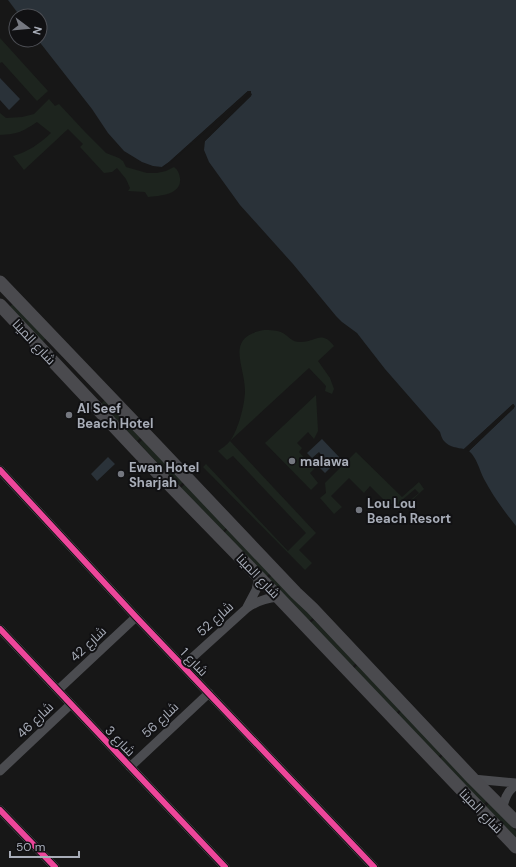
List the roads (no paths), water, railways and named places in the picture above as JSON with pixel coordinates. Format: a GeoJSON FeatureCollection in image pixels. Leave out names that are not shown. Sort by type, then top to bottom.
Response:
{"type":"FeatureCollection","features":[{"type":"Feature","properties":{"kind":"main road","name":"شارع المينا"},"geometry":{"type":"LineString","coordinates":[[0,282],[312,608],[473,779],[516,822]]}},
{"type":"Feature","properties":{"kind":"main road","name":"شارع المينا"},"geometry":{"type":"LineString","coordinates":[[0,305],[155,470],[516,847]]}},
{"type":"Feature","properties":{"kind":"main road"},"geometry":{"type":"LineString","coordinates":[[60,369],[73,373],[87,385],[98,385]]}},
{"type":"Feature","properties":{"kind":"street","name":"شارع 1"},"geometry":{"type":"LineString","coordinates":[[0,470],[136,617],[374,867]]}},
{"type":"Feature","properties":{"kind":"street","name":"شارع 52"},"geometry":{"type":"LineString","coordinates":[[247,608],[256,590],[259,577]]}},
{"type":"Feature","properties":{"kind":"street","name":"شارع 52"},"geometry":{"type":"LineString","coordinates":[[183,666],[247,608],[265,599],[278,597]]}},
{"type":"Feature","properties":{"kind":"street","name":"شارع 42"},"geometry":{"type":"LineString","coordinates":[[58,690],[136,617]]}},
{"type":"Feature","properties":{"kind":"street","name":"شارع 3"},"geometry":{"type":"LineString","coordinates":[[0,629],[221,866]]}},
{"type":"Feature","properties":{"kind":"street","name":"شارع 56"},"geometry":{"type":"LineString","coordinates":[[130,767],[209,693]]}},
{"type":"Feature","properties":{"kind":"street","name":"شارع 46"},"geometry":{"type":"LineString","coordinates":[[0,771],[71,704]]}},
{"type":"Feature","properties":{"kind":"street"},"geometry":{"type":"LineString","coordinates":[[473,779],[516,784]]}},
{"type":"Feature","properties":{"kind":"street"},"geometry":{"type":"LineString","coordinates":[[503,809],[506,797],[516,784]]}},
{"type":"Feature","properties":{"kind":"street"},"geometry":{"type":"LineString","coordinates":[[0,810],[55,867]]}},
{"type":"Feature","properties":{"kind":"place","name":"Al Seef Beach Hotel"},"geometry":{"type":"Point","coordinates":[69,415]}},
{"type":"Feature","properties":{"kind":"place","name":"malawa"},"geometry":{"type":"Point","coordinates":[292,461]}},
{"type":"Feature","properties":{"kind":"place","name":"Ewan Hotel Sharjah"},"geometry":{"type":"Point","coordinates":[121,474]}},
{"type":"Feature","properties":{"kind":"place","name":"Lou Lou Beach Resort"},"geometry":{"type":"Point","coordinates":[359,510]}}]}
